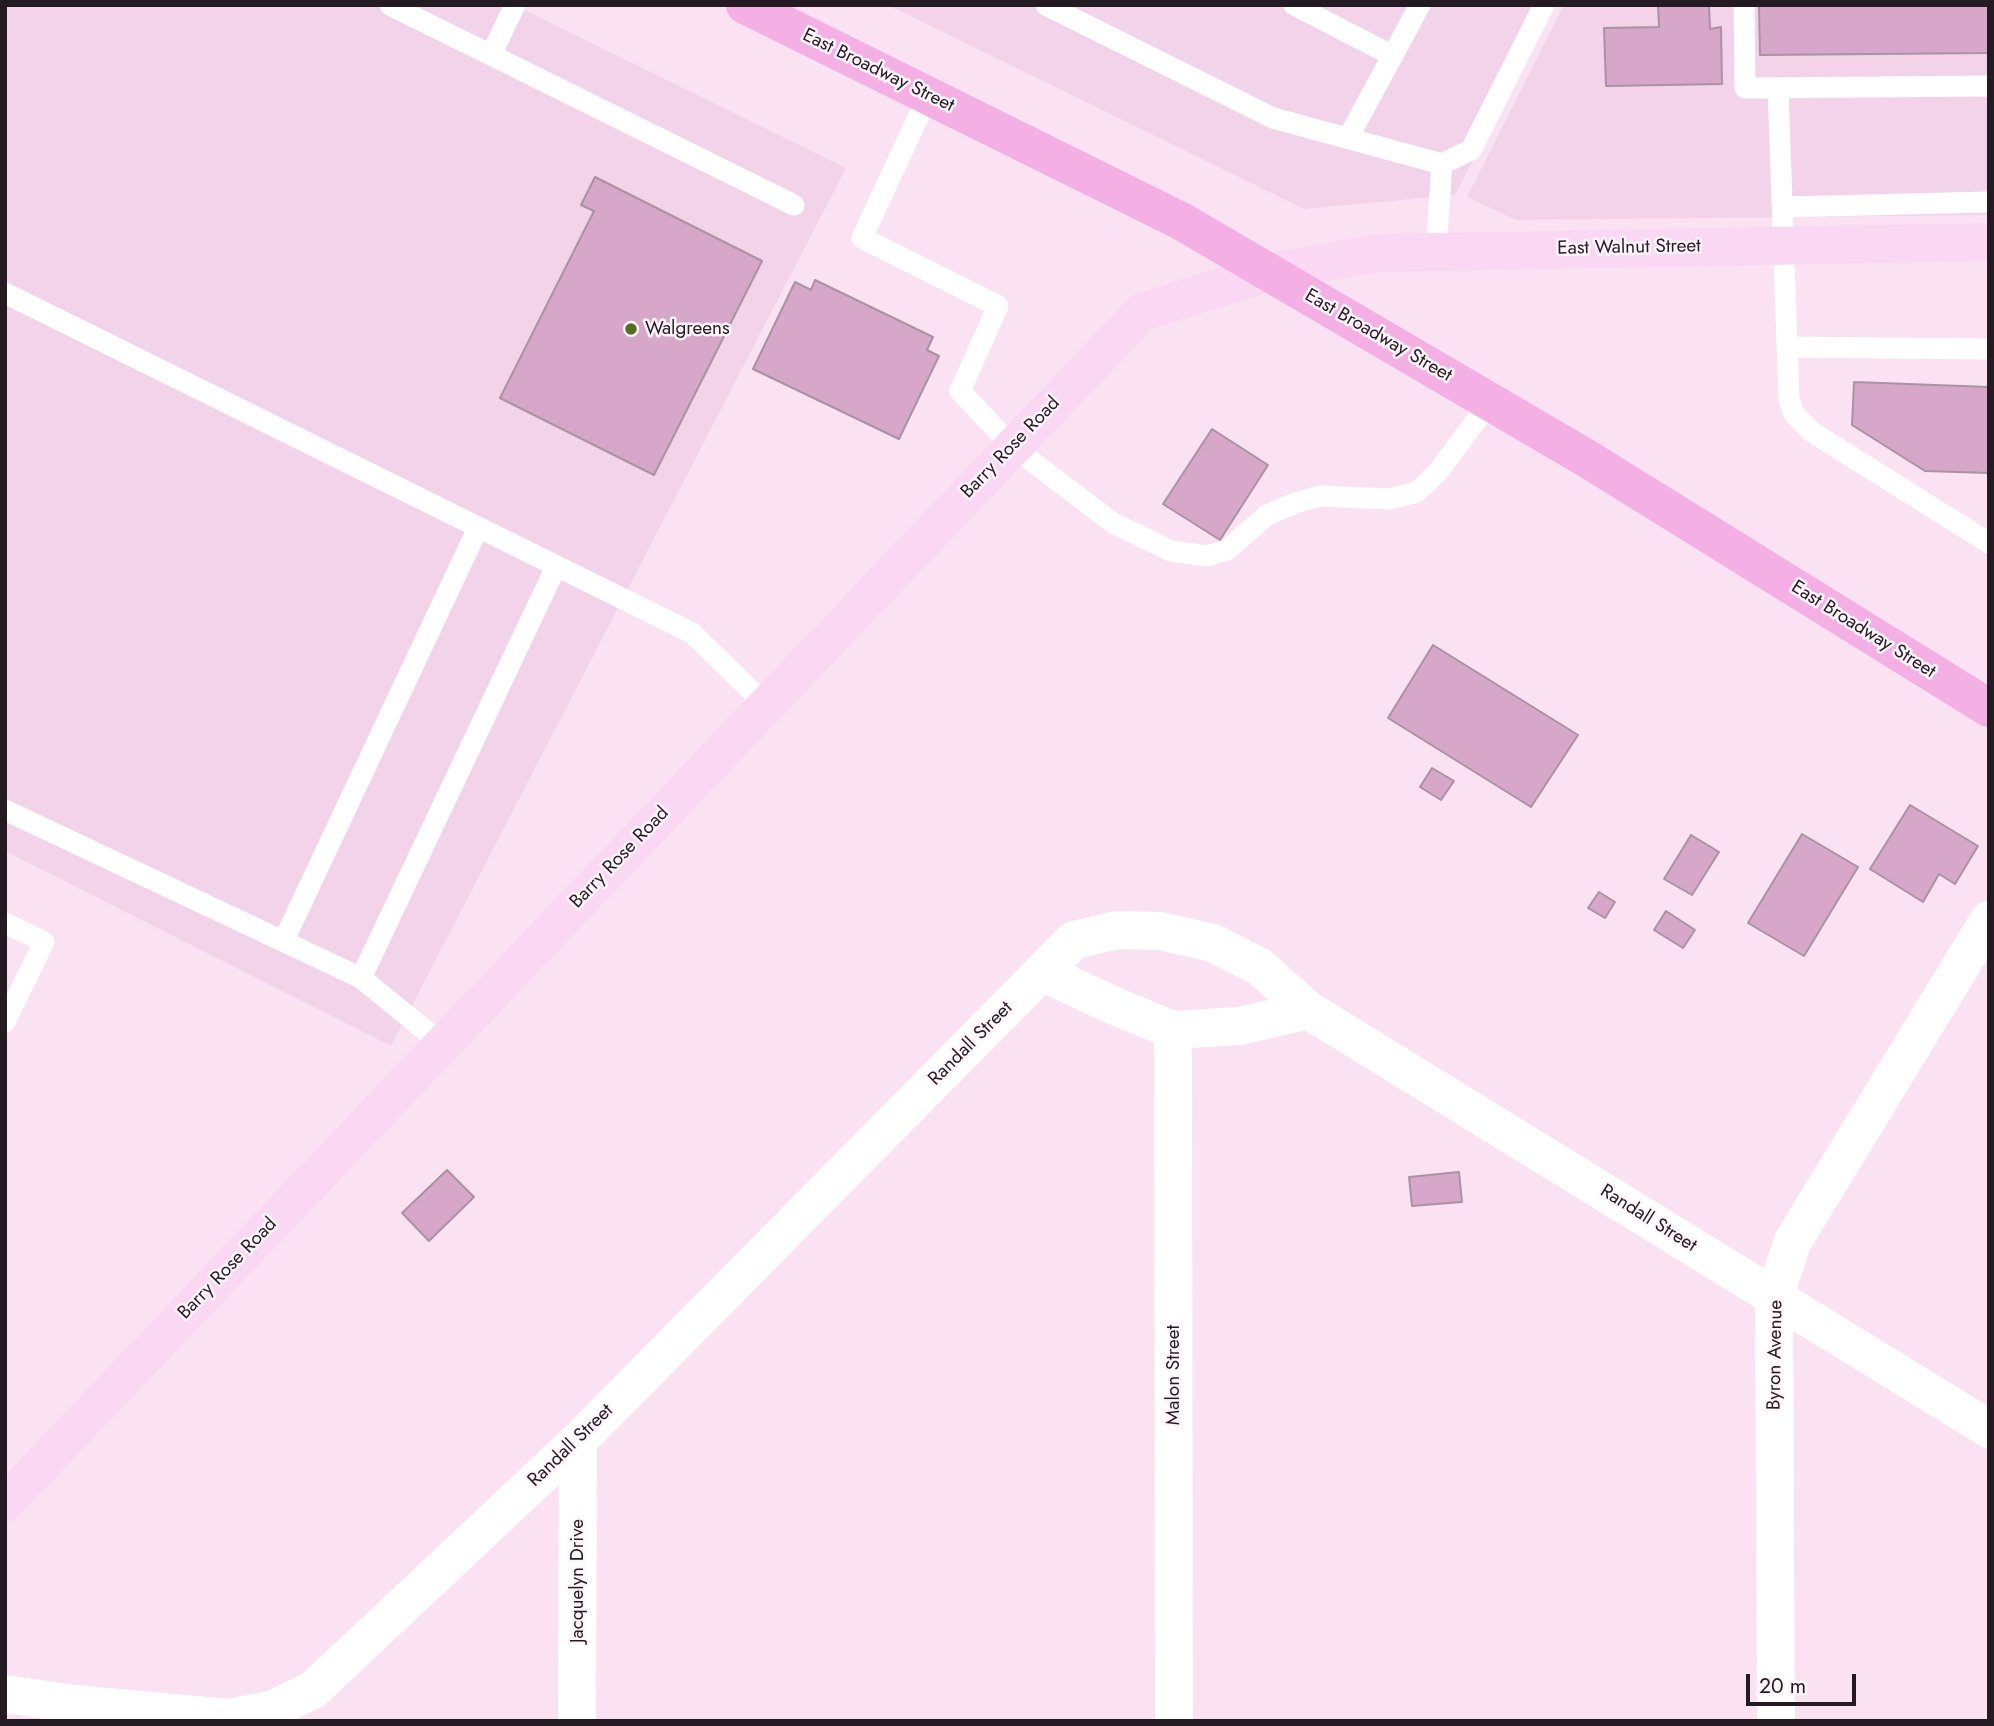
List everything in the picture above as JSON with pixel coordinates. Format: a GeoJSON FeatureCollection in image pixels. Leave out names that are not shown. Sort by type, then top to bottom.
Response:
{"type":"FeatureCollection","features":[{"type":"Feature","properties":{"kind":"main road","name":"East Broadway Street"},"geometry":{"type":"LineString","coordinates":[[745,5],[1181,220],[1586,458],[1989,708]]}},
{"type":"Feature","properties":{"kind":"main road","name":"East Walnut Street"},"geometry":{"type":"LineString","coordinates":[[1270,272],[1380,253],[1989,242]]}},
{"type":"Feature","properties":{"kind":"main road","name":"Barry Rose Road"},"geometry":{"type":"LineString","coordinates":[[5,1503],[1142,312],[1270,272]]}},
{"type":"Feature","properties":{"kind":"street","name":"Byron Avenue"},"geometry":{"type":"LineString","coordinates":[[1776,1721],[1774,1297],[1793,1241],[1989,920]]}},
{"type":"Feature","properties":{"kind":"street","name":"Randall Street"},"geometry":{"type":"LineString","coordinates":[[5,1694],[75,1704],[228,1718],[271,1710],[313,1690],[578,1440],[1074,940],[1117,930],[1160,931],[1213,943],[1260,967],[1308,1010],[1989,1429]]}},
{"type":"Feature","properties":{"kind":"street"},"geometry":{"type":"LineString","coordinates":[[1042,972],[1174,1030],[1241,1026],[1308,1010]]}},
{"type":"Feature","properties":{"kind":"street","name":"Malon Street"},"geometry":{"type":"LineString","coordinates":[[1174,1030],[1174,1721]]}},
{"type":"Feature","properties":{"kind":"street","name":"Jacquelyn Drive"},"geometry":{"type":"LineString","coordinates":[[577,1721],[578,1440]]}},
{"type":"Feature","properties":{"kind":"lane"},"geometry":{"type":"LineString","coordinates":[[390,5],[794,205]]}},
{"type":"Feature","properties":{"kind":"lane"},"geometry":{"type":"LineString","coordinates":[[491,55],[515,5]]}},
{"type":"Feature","properties":{"kind":"lane"},"geometry":{"type":"LineString","coordinates":[[1046,5],[1273,118],[1442,164],[1471,150],[1544,5]]}},
{"type":"Feature","properties":{"kind":"lane"},"geometry":{"type":"LineString","coordinates":[[1294,5],[1393,56]]}},
{"type":"Feature","properties":{"kind":"lane"},"geometry":{"type":"LineString","coordinates":[[1348,138],[1420,5]]}},
{"type":"Feature","properties":{"kind":"lane"},"geometry":{"type":"LineString","coordinates":[[1744,5],[1745,88],[1989,86]]}},
{"type":"Feature","properties":{"kind":"lane"},"geometry":{"type":"LineString","coordinates":[[1778,88],[1788,399],[1794,414],[1812,432],[1989,543]]}},
{"type":"Feature","properties":{"kind":"lane"},"geometry":{"type":"LineString","coordinates":[[929,96],[862,238],[998,306],[960,391],[1013,447],[1113,523],[1171,551],[1208,556],[1227,550],[1267,515],[1320,495],[1390,499],[1417,492],[1437,473],[1490,402]]}},
{"type":"Feature","properties":{"kind":"lane"},"geometry":{"type":"LineString","coordinates":[[1436,252],[1442,164]]}},
{"type":"Feature","properties":{"kind":"lane"},"geometry":{"type":"LineString","coordinates":[[1783,207],[1989,202]]}},
{"type":"Feature","properties":{"kind":"lane"},"geometry":{"type":"LineString","coordinates":[[5,293],[692,633],[766,705]]}},
{"type":"Feature","properties":{"kind":"lane"},"geometry":{"type":"LineString","coordinates":[[1787,347],[1989,349]]}},
{"type":"Feature","properties":{"kind":"lane"},"geometry":{"type":"LineString","coordinates":[[284,940],[478,528]]}},
{"type":"Feature","properties":{"kind":"lane"},"geometry":{"type":"LineString","coordinates":[[361,978],[556,567]]}},
{"type":"Feature","properties":{"kind":"lane"},"geometry":{"type":"LineString","coordinates":[[5,810],[361,978],[442,1044]]}},
{"type":"Feature","properties":{"kind":"lane"},"geometry":{"type":"LineString","coordinates":[[5,923],[44,942],[5,1022]]}},
{"type":"Feature","properties":{"kind":"shaded area"},"geometry":{"type":"Polygon","coordinates":[[[5,5],[514,5],[846,168],[391,1046],[5,851],[5,5]]]}},
{"type":"Feature","properties":{"kind":"shaded area"},"geometry":{"type":"Polygon","coordinates":[[[888,5],[1552,5],[1455,195],[1304,209],[888,5]]]}},
{"type":"Feature","properties":{"kind":"shaded area"},"geometry":{"type":"Polygon","coordinates":[[[1564,5],[1989,5],[1989,215],[1516,220],[1467,197],[1564,5]]]}},
{"type":"Feature","properties":{"kind":"building"},"geometry":{"type":"Polygon","coordinates":[[[1658,5],[1709,5],[1710,29],[1721,27],[1722,84],[1606,86],[1604,28],[1659,27],[1658,5]]]}},
{"type":"Feature","properties":{"kind":"building"},"geometry":{"type":"Polygon","coordinates":[[[1759,5],[1989,5],[1989,53],[1760,55],[1759,5]]]}},
{"type":"Feature","properties":{"kind":"building","name":"Walgreens"},"geometry":{"type":"Polygon","coordinates":[[[595,177],[762,261],[654,475],[500,398],[594,211],[581,205],[595,177]]]}},
{"type":"Feature","properties":{"kind":"building"},"geometry":{"type":"Polygon","coordinates":[[[815,280],[933,337],[927,350],[939,356],[899,439],[753,369],[795,282],[811,290],[815,280]]]}},
{"type":"Feature","properties":{"kind":"building"},"geometry":{"type":"Polygon","coordinates":[[[1854,382],[1989,387],[1989,473],[1925,471],[1852,425],[1854,382]]]}},
{"type":"Feature","properties":{"kind":"building"},"geometry":{"type":"Polygon","coordinates":[[[1212,429],[1268,465],[1220,540],[1163,504],[1212,429]]]}},
{"type":"Feature","properties":{"kind":"building"},"geometry":{"type":"Polygon","coordinates":[[[1433,645],[1578,735],[1531,807],[1388,718],[1433,645]]]}},
{"type":"Feature","properties":{"kind":"building"},"geometry":{"type":"Polygon","coordinates":[[[1432,768],[1454,781],[1441,800],[1420,787],[1432,768]]]}},
{"type":"Feature","properties":{"kind":"building"},"geometry":{"type":"Polygon","coordinates":[[[1910,805],[1978,846],[1955,884],[1939,874],[1923,902],[1870,869],[1910,805]]]}},
{"type":"Feature","properties":{"kind":"building"},"geometry":{"type":"Polygon","coordinates":[[[1802,834],[1858,867],[1804,956],[1748,923],[1802,834]]]}},
{"type":"Feature","properties":{"kind":"building"},"geometry":{"type":"Polygon","coordinates":[[[1691,835],[1719,852],[1692,895],[1664,879],[1691,835]]]}},
{"type":"Feature","properties":{"kind":"building"},"geometry":{"type":"Polygon","coordinates":[[[1599,892],[1615,902],[1605,918],[1588,908],[1599,892]]]}},
{"type":"Feature","properties":{"kind":"building"},"geometry":{"type":"Polygon","coordinates":[[[1666,911],[1695,930],[1683,948],[1654,930],[1666,911]]]}},
{"type":"Feature","properties":{"kind":"building"},"geometry":{"type":"Polygon","coordinates":[[[447,1170],[474,1197],[429,1241],[402,1213],[447,1170]]]}},
{"type":"Feature","properties":{"kind":"building"},"geometry":{"type":"Polygon","coordinates":[[[1459,1172],[1462,1202],[1412,1206],[1409,1177],[1459,1172]]]}},
{"type":"Feature","properties":{"kind":"place","name":"Walgreens"},"geometry":{"type":"Point","coordinates":[631,329]}}]}
